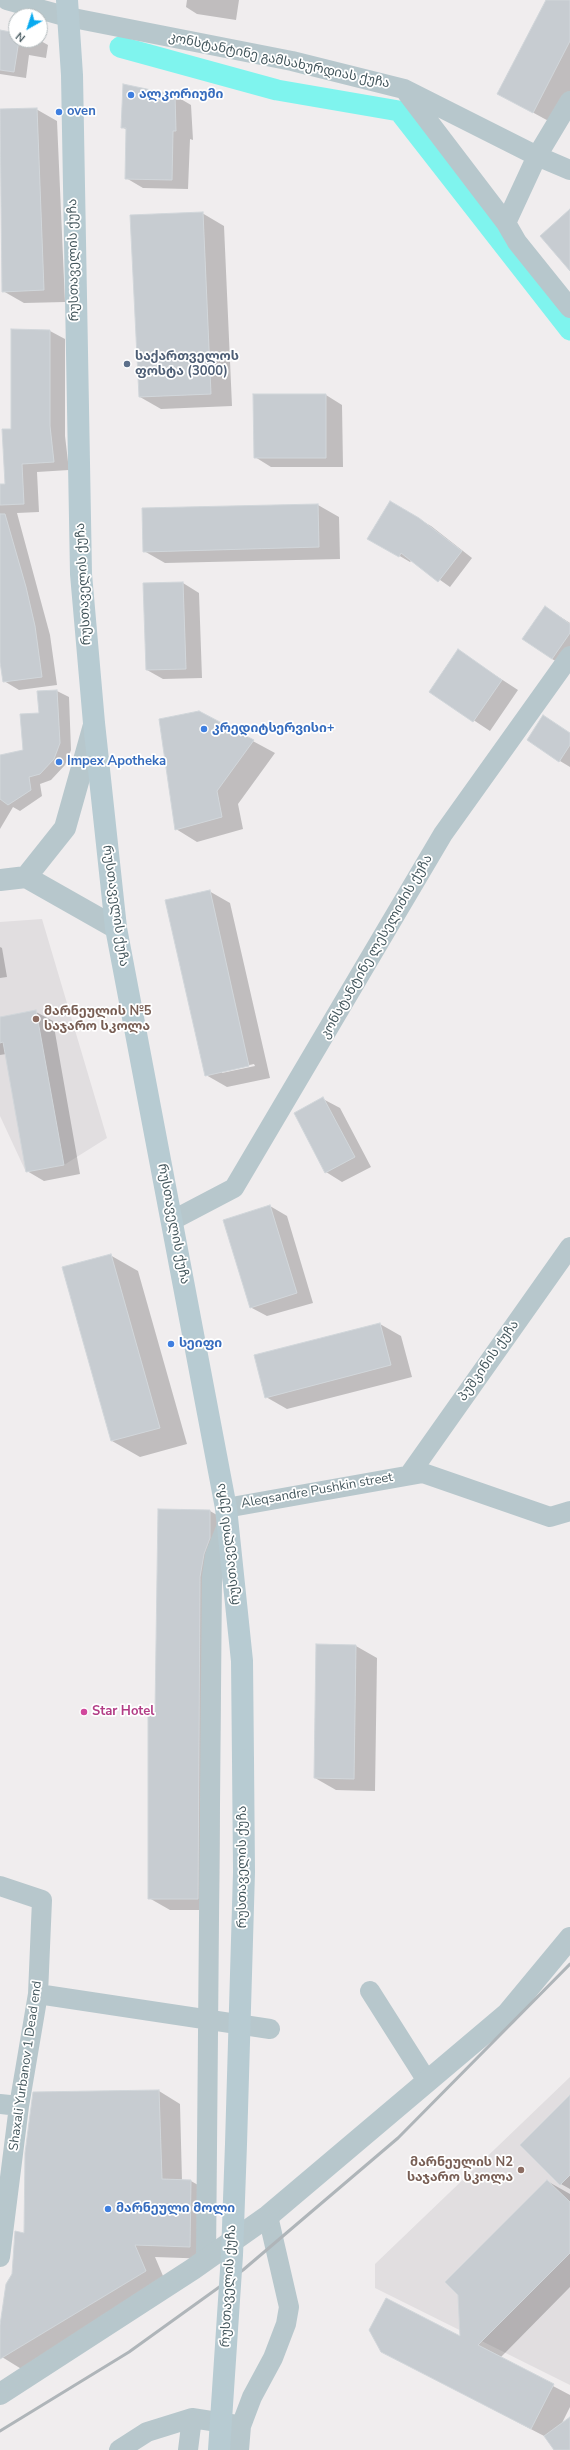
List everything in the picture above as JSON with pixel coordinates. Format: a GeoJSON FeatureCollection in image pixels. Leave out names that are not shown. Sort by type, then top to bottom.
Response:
{"type":"FeatureCollection","features":[{"type":"Feature","properties":{"kind":"main road","name":"რუსთაველის ქუჩა"},"geometry":{"type":"LineString","coordinates":[[67,8],[72,75],[82,574],[94,724],[116,928],[173,1220],[227,1515],[242,1662],[244,1872],[232,2255],[219,2450]]}},
{"type":"Feature","properties":{"kind":"street","name":"კონსტანტინე გამსახურდიას ქუჩა"},"geometry":{"type":"LineString","coordinates":[[7,0],[67,8],[404,89],[537,156],[570,170]]}},
{"type":"Feature","properties":{"kind":"street"},"geometry":{"type":"LineString","coordinates":[[404,89],[506,223],[516,242],[570,308]]}},
{"type":"Feature","properties":{"kind":"street"},"geometry":{"type":"LineString","coordinates":[[506,223],[537,156],[570,101]]}},
{"type":"Feature","properties":{"kind":"street","name":"კონსტანტინე ლესელიძის ქუჩა"},"geometry":{"type":"LineString","coordinates":[[173,1220],[234,1188],[443,834],[570,656]]}},
{"type":"Feature","properties":{"kind":"street"},"geometry":{"type":"LineString","coordinates":[[26,877],[65,828],[94,724]]}},
{"type":"Feature","properties":{"kind":"street"},"geometry":{"type":"LineString","coordinates":[[0,880],[26,877],[116,928]]}},
{"type":"Feature","properties":{"kind":"street","name":"პუშკინის ქუჩა"},"geometry":{"type":"LineString","coordinates":[[409,1475],[570,1247]]}},
{"type":"Feature","properties":{"kind":"street","name":"Aleqsandre Pushkin street"},"geometry":{"type":"LineString","coordinates":[[227,1515],[423,1472],[550,1517],[570,1511]]}},
{"type":"Feature","properties":{"kind":"street"},"geometry":{"type":"LineString","coordinates":[[206,2260],[212,1577],[215,1556],[227,1515]]}},
{"type":"Feature","properties":{"kind":"street","name":"Shaxali Yurbanov 1 Dead end"},"geometry":{"type":"LineString","coordinates":[[0,1886],[42,1900],[38,1994],[9,2105],[0,2257]]}},
{"type":"Feature","properties":{"kind":"street"},"geometry":{"type":"LineString","coordinates":[[0,2394],[206,2260],[268,2216],[507,2014],[570,1938]]}},
{"type":"Feature","properties":{"kind":"street"},"geometry":{"type":"LineString","coordinates":[[370,1991],[427,2081]]}},
{"type":"Feature","properties":{"kind":"street"},"geometry":{"type":"LineString","coordinates":[[38,1994],[270,2029]]}},
{"type":"Feature","properties":{"kind":"street"},"geometry":{"type":"LineString","coordinates":[[239,2450],[241,2426],[252,2398],[273,2358],[286,2324],[289,2307],[268,2216]]}},
{"type":"Feature","properties":{"kind":"street"},"geometry":{"type":"LineString","coordinates":[[119,2450],[147,2432],[192,2418],[241,2426]]}},
{"type":"Feature","properties":{"kind":"street"},"geometry":{"type":"LineString","coordinates":[[188,2450],[192,2418]]}},
{"type":"Feature","properties":{"kind":"shaded area","name":"მარნეულის №5 საჯარო სკოლა"},"geometry":{"type":"Polygon","coordinates":[[[42,919],[107,1138],[64,1165],[26,1172],[0,1116],[0,922],[42,919]]]}},
{"type":"Feature","properties":{"kind":"shaded area","name":"მარნეულის N2 საჯარო სკოლა"},"geometry":{"type":"Polygon","coordinates":[[[570,2077],[570,2385],[375,2288],[375,2264],[570,2077]]]}},
{"type":"Feature","properties":{"kind":"building"},"geometry":{"type":"Polygon","coordinates":[[[546,0],[570,0],[570,41],[533,113],[497,94],[546,0]]]}},
{"type":"Feature","properties":{"kind":"building"},"geometry":{"type":"Polygon","coordinates":[[[0,30],[8,32],[8,48],[18,48],[14,72],[0,70],[0,30]]]}},
{"type":"Feature","properties":{"kind":"building"},"geometry":{"type":"Polygon","coordinates":[[[123,84],[175,95],[176,131],[173,131],[172,180],[125,179],[126,128],[121,128],[123,84]]]}},
{"type":"Feature","properties":{"kind":"building"},"geometry":{"type":"Polygon","coordinates":[[[37,108],[44,290],[2,292],[0,109],[37,108]]]}},
{"type":"Feature","properties":{"kind":"building"},"geometry":{"type":"Polygon","coordinates":[[[570,209],[570,271],[540,236],[570,209]]]}},
{"type":"Feature","properties":{"kind":"building"},"geometry":{"type":"Polygon","coordinates":[[[203,212],[211,394],[139,397],[130,215],[203,212]]]}},
{"type":"Feature","properties":{"kind":"building"},"geometry":{"type":"Polygon","coordinates":[[[11,329],[50,330],[50,426],[54,462],[22,464],[24,504],[0,505],[0,484],[5,484],[2,429],[11,429],[11,329]]]}},
{"type":"Feature","properties":{"kind":"building"},"geometry":{"type":"Polygon","coordinates":[[[253,394],[326,394],[326,458],[254,458],[253,394]]]}},
{"type":"Feature","properties":{"kind":"building"},"geometry":{"type":"Polygon","coordinates":[[[390,501],[419,518],[462,551],[438,582],[401,553],[399,557],[367,539],[390,501]]]}},
{"type":"Feature","properties":{"kind":"building"},"geometry":{"type":"Polygon","coordinates":[[[318,504],[319,547],[143,552],[142,508],[318,504]]]}},
{"type":"Feature","properties":{"kind":"building"},"geometry":{"type":"Polygon","coordinates":[[[0,514],[5,514],[26,587],[35,626],[42,677],[3,682],[0,662],[0,514]]]}},
{"type":"Feature","properties":{"kind":"building"},"geometry":{"type":"Polygon","coordinates":[[[183,582],[186,669],[146,670],[143,583],[183,582]]]}},
{"type":"Feature","properties":{"kind":"building"},"geometry":{"type":"Polygon","coordinates":[[[545,606],[570,624],[570,633],[552,659],[522,639],[545,606]]]}},
{"type":"Feature","properties":{"kind":"building"},"geometry":{"type":"Polygon","coordinates":[[[458,649],[502,680],[473,722],[429,692],[458,649]]]}},
{"type":"Feature","properties":{"kind":"building"},"geometry":{"type":"Polygon","coordinates":[[[57,690],[60,743],[54,759],[40,774],[29,777],[31,790],[8,805],[0,799],[0,755],[23,750],[20,714],[39,713],[37,691],[57,690]]]}},
{"type":"Feature","properties":{"kind":"building"},"geometry":{"type":"Polygon","coordinates":[[[199,711],[254,740],[217,791],[222,817],[175,830],[159,719],[199,711]]]}},
{"type":"Feature","properties":{"kind":"building"},"geometry":{"type":"Polygon","coordinates":[[[543,715],[570,733],[570,745],[559,762],[527,740],[543,715]]]}},
{"type":"Feature","properties":{"kind":"building"},"geometry":{"type":"Polygon","coordinates":[[[210,890],[249,1066],[205,1076],[165,900],[210,890]]]}},
{"type":"Feature","properties":{"kind":"building"},"geometry":{"type":"Polygon","coordinates":[[[36,1010],[64,1165],[26,1172],[3,1042],[0,1043],[0,1017],[36,1010]]]}},
{"type":"Feature","properties":{"kind":"building"},"geometry":{"type":"Polygon","coordinates":[[[323,1097],[355,1157],[325,1173],[294,1113],[323,1097]]]}},
{"type":"Feature","properties":{"kind":"building"},"geometry":{"type":"Polygon","coordinates":[[[270,1205],[297,1293],[250,1308],[223,1220],[270,1205]]]}},
{"type":"Feature","properties":{"kind":"building"},"geometry":{"type":"Polygon","coordinates":[[[111,1254],[160,1428],[111,1441],[62,1267],[111,1254]]]}},
{"type":"Feature","properties":{"kind":"building"},"geometry":{"type":"Polygon","coordinates":[[[380,1323],[391,1365],[265,1398],[254,1355],[380,1323]]]}},
{"type":"Feature","properties":{"kind":"building"},"geometry":{"type":"Polygon","coordinates":[[[158,1509],[210,1510],[210,1538],[204,1554],[200,1577],[198,1899],[148,1899],[148,1712],[155,1712],[158,1509]]]}},
{"type":"Feature","properties":{"kind":"building"},"geometry":{"type":"Polygon","coordinates":[[[316,1644],[356,1645],[354,1779],[314,1778],[316,1644]]]}},
{"type":"Feature","properties":{"kind":"building","name":"მარნეული მოლი"},"geometry":{"type":"Polygon","coordinates":[[[159,2090],[162,2179],[191,2180],[190,2247],[135,2245],[146,2271],[0,2359],[0,2325],[6,2284],[12,2274],[15,2231],[24,2233],[25,2153],[33,2092],[159,2090]]]}},
{"type":"Feature","properties":{"kind":"building"},"geometry":{"type":"Polygon","coordinates":[[[570,2095],[570,2175],[560,2185],[520,2145],[570,2095]]]}},
{"type":"Feature","properties":{"kind":"building"},"geometry":{"type":"Polygon","coordinates":[[[547,2180],[570,2202],[570,2253],[478,2345],[554,2384],[531,2429],[381,2352],[369,2330],[386,2298],[460,2336],[458,2295],[445,2282],[547,2180]]]}},
{"type":"Feature","properties":{"kind":"building"},"geometry":{"type":"Polygon","coordinates":[[[570,2417],[570,2450],[554,2450],[544,2436],[570,2417]]]}},
{"type":"Feature","properties":{"kind":"waterway"},"geometry":{"type":"LineString","coordinates":[[120,47],[277,90],[399,111],[570,330]]}},
{"type":"Feature","properties":{"kind":"railway"},"geometry":{"type":"LineString","coordinates":[[0,2431],[129,2352],[243,2270],[398,2138],[570,1964]]}},
{"type":"Feature","properties":{"kind":"place","name":"ალკორიუმი"},"geometry":{"type":"Point","coordinates":[131,95]}},
{"type":"Feature","properties":{"kind":"place","name":"oven"},"geometry":{"type":"Point","coordinates":[59,112]}},
{"type":"Feature","properties":{"kind":"place","name":"საქართველოს ფოსტა (3000)"},"geometry":{"type":"Point","coordinates":[127,364]}},
{"type":"Feature","properties":{"kind":"place","name":"კრედიტსერვისი+"},"geometry":{"type":"Point","coordinates":[204,729]}},
{"type":"Feature","properties":{"kind":"place","name":"Impex Apotheka"},"geometry":{"type":"Point","coordinates":[59,762]}},
{"type":"Feature","properties":{"kind":"place","name":"მარნეულის №5 საჯარო სკოლა"},"geometry":{"type":"Point","coordinates":[36,1019]}},
{"type":"Feature","properties":{"kind":"place","name":"სეიფი"},"geometry":{"type":"Point","coordinates":[171,1344]}},
{"type":"Feature","properties":{"kind":"place","name":"Star Hotel"},"geometry":{"type":"Point","coordinates":[84,1712]}},
{"type":"Feature","properties":{"kind":"place","name":"მარნეულის N2 საჯარო სკოლა"},"geometry":{"type":"Point","coordinates":[521,2170]}},
{"type":"Feature","properties":{"kind":"place","name":"მარნეული მოლი"},"geometry":{"type":"Point","coordinates":[108,2209]}}]}
